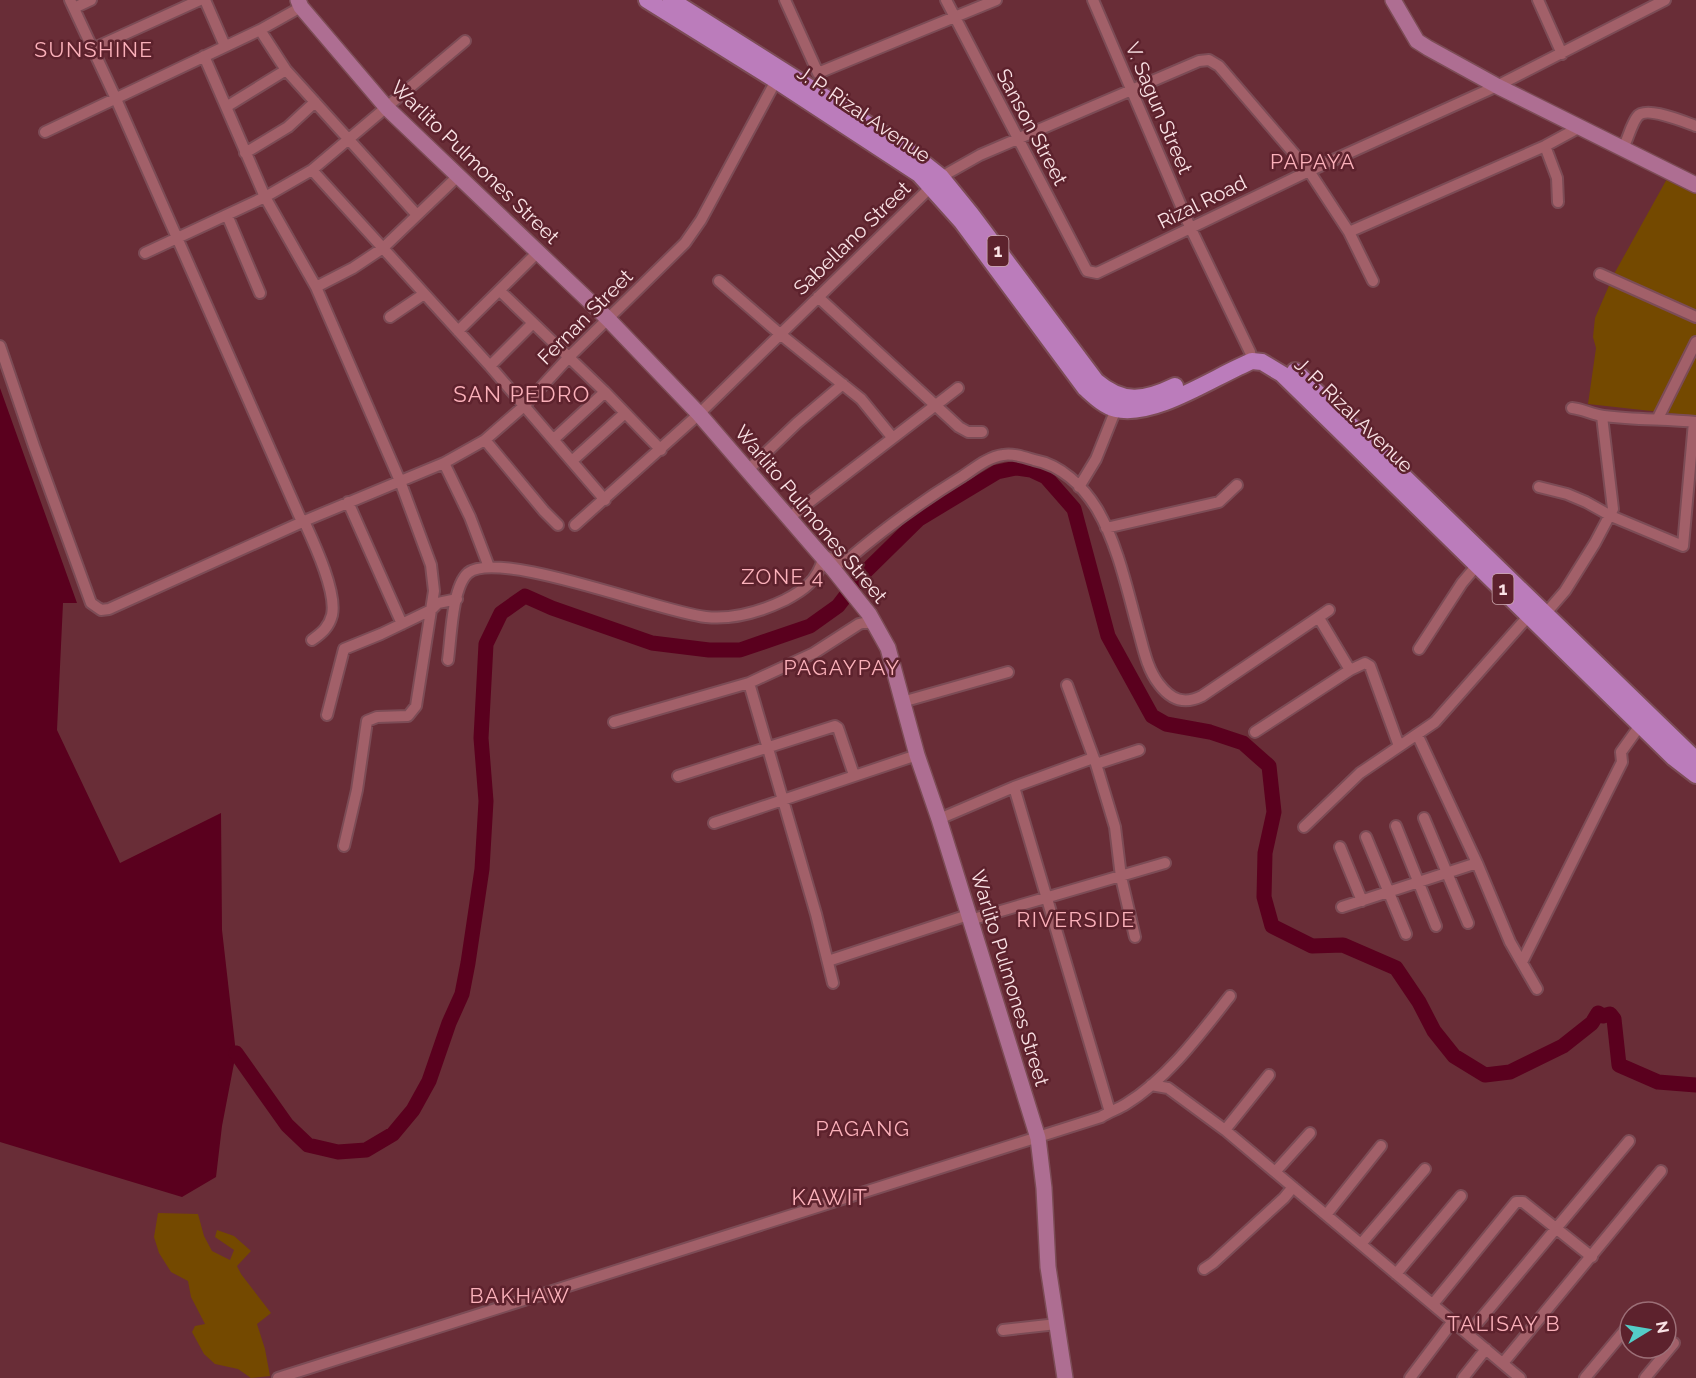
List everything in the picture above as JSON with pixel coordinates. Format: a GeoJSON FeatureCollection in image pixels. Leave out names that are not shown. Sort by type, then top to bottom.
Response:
{"type":"FeatureCollection","features":[{"type":"Feature","properties":{"kind":"main road","name":"J. P. Rizal Avenue"},"geometry":{"type":"LineString","coordinates":[[647,0],[666,3],[779,75],[810,86],[853,123],[912,153],[936,181],[971,214],[1086,388],[1096,398],[1116,409]]}},
{"type":"Feature","properties":{"kind":"main road","name":"J. P. Rizal Avenue"},"geometry":{"type":"LineString","coordinates":[[1040,318],[1096,381],[1107,390],[1131,399],[1161,392],[1261,351],[1271,354],[1538,611],[1638,716],[1678,753],[1696,775]]}},
{"type":"Feature","properties":{"kind":"main road"},"geometry":{"type":"LineString","coordinates":[[1116,409],[1133,410],[1159,405],[1251,356]]}},
{"type":"Feature","properties":{"kind":"main road","name":"J. P. Rizal Avenue"},"geometry":{"type":"LineString","coordinates":[[1439,518],[1478,564],[1538,611]]}},
{"type":"Feature","properties":{"kind":"main road","name":"J. P. Rizal Avenue"},"geometry":{"type":"LineString","coordinates":[[1678,753],[1696,760]]}},
{"type":"Feature","properties":{"kind":"street"},"geometry":{"type":"LineString","coordinates":[[91,0],[72,4],[178,237],[325,573],[333,607],[332,617],[325,631],[312,640]]}},
{"type":"Feature","properties":{"kind":"street"},"geometry":{"type":"LineString","coordinates":[[92,49],[200,0]]}},
{"type":"Feature","properties":{"kind":"street"},"geometry":{"type":"LineString","coordinates":[[205,0],[225,46]]}},
{"type":"Feature","properties":{"kind":"street"},"geometry":{"type":"LineString","coordinates":[[45,132],[260,30],[299,4],[316,0]]}},
{"type":"Feature","properties":{"kind":"street"},"geometry":{"type":"LineString","coordinates":[[784,0],[810,86],[996,0]]}},
{"type":"Feature","properties":{"kind":"street","name":"Sanson Street"},"geometry":{"type":"LineString","coordinates":[[946,0],[1087,271]]}},
{"type":"Feature","properties":{"kind":"street","name":"V. Sagun Street"},"geometry":{"type":"LineString","coordinates":[[1093,0],[1191,227],[1251,356]]}},
{"type":"Feature","properties":{"kind":"street"},"geometry":{"type":"LineString","coordinates":[[1393,0],[1417,41],[1497,86],[1696,185]]}},
{"type":"Feature","properties":{"kind":"street"},"geometry":{"type":"LineString","coordinates":[[1538,0],[1562,54]]}},
{"type":"Feature","properties":{"kind":"street","name":"Rizal Road"},"geometry":{"type":"LineString","coordinates":[[1087,271],[1092,273],[1103,271],[1309,171],[1497,86],[1665,0]]}},
{"type":"Feature","properties":{"kind":"street","name":"Warlito Pulmones Street"},"geometry":{"type":"LineString","coordinates":[[299,4],[387,108],[608,319],[699,414],[790,518],[869,614],[878,629],[888,648],[917,755],[1038,1138],[1044,1188],[1048,1267],[1065,1378]]}},
{"type":"Feature","properties":{"kind":"street"},"geometry":{"type":"LineString","coordinates":[[260,30],[285,70],[417,215]]}},
{"type":"Feature","properties":{"kind":"street"},"geometry":{"type":"LineString","coordinates":[[145,253],[265,197],[312,170],[465,41]]}},
{"type":"Feature","properties":{"kind":"street"},"geometry":{"type":"LineString","coordinates":[[204,56],[265,197],[316,287],[400,481],[431,566],[434,591],[416,706],[412,713],[402,717],[377,717],[367,721],[357,790],[344,846]]}},
{"type":"Feature","properties":{"kind":"street","name":"Sabellano Street"},"geometry":{"type":"LineString","coordinates":[[575,525],[699,414],[936,181],[963,163],[1199,61],[1209,60],[1219,66],[1309,171]]}},
{"type":"Feature","properties":{"kind":"street"},"geometry":{"type":"LineString","coordinates":[[226,107],[285,70]]}},
{"type":"Feature","properties":{"kind":"street","name":"Fernan Street"},"geometry":{"type":"LineString","coordinates":[[0,346],[91,603],[102,610],[444,462],[485,440],[524,406],[568,358],[693,234],[779,75]]}},
{"type":"Feature","properties":{"kind":"street"},"geometry":{"type":"LineString","coordinates":[[245,153],[288,127],[315,102]]}},
{"type":"Feature","properties":{"kind":"street"},"geometry":{"type":"LineString","coordinates":[[1623,148],[1637,116],[1644,112],[1653,112],[1696,126]]}},
{"type":"Feature","properties":{"kind":"street"},"geometry":{"type":"LineString","coordinates":[[1349,232],[1545,146],[1580,127]]}},
{"type":"Feature","properties":{"kind":"street"},"geometry":{"type":"LineString","coordinates":[[1545,146],[1557,178],[1558,202]]}},
{"type":"Feature","properties":{"kind":"street"},"geometry":{"type":"LineString","coordinates":[[312,170],[490,366],[605,500]]}},
{"type":"Feature","properties":{"kind":"street"},"geometry":{"type":"LineString","coordinates":[[1309,171],[1349,232],[1373,281]]}},
{"type":"Feature","properties":{"kind":"street"},"geometry":{"type":"LineString","coordinates":[[316,287],[353,268],[383,248],[458,176]]}},
{"type":"Feature","properties":{"kind":"street"},"geometry":{"type":"LineString","coordinates":[[226,215],[260,293]]}},
{"type":"Feature","properties":{"kind":"street"},"geometry":{"type":"LineString","coordinates":[[458,331],[537,253]]}},
{"type":"Feature","properties":{"kind":"street"},"geometry":{"type":"LineString","coordinates":[[1600,274],[1696,317]]}},
{"type":"Feature","properties":{"kind":"street"},"geometry":{"type":"LineString","coordinates":[[719,281],[861,399],[892,437]]}},
{"type":"Feature","properties":{"kind":"street"},"geometry":{"type":"LineString","coordinates":[[500,291],[605,392],[661,450]]}},
{"type":"Feature","properties":{"kind":"street"},"geometry":{"type":"LineString","coordinates":[[390,317],[424,294]]}},
{"type":"Feature","properties":{"kind":"street"},"geometry":{"type":"LineString","coordinates":[[818,297],[934,405],[968,432],[982,432]]}},
{"type":"Feature","properties":{"kind":"street"},"geometry":{"type":"LineString","coordinates":[[490,366],[532,324]]}},
{"type":"Feature","properties":{"kind":"street"},"geometry":{"type":"LineString","coordinates":[[1658,418],[1696,342]]}},
{"type":"Feature","properties":{"kind":"street"},"geometry":{"type":"LineString","coordinates":[[748,470],[797,423],[843,384]]}},
{"type":"Feature","properties":{"kind":"street"},"geometry":{"type":"LineString","coordinates":[[790,518],[958,388]]}},
{"type":"Feature","properties":{"kind":"street"},"geometry":{"type":"LineString","coordinates":[[554,439],[605,392]]}},
{"type":"Feature","properties":{"kind":"street"},"geometry":{"type":"LineString","coordinates":[[1539,487],[1567,494],[1611,516],[1683,546],[1695,422],[1602,416],[1572,408]]}},
{"type":"Feature","properties":{"kind":"street"},"geometry":{"type":"LineString","coordinates":[[1079,487],[1096,459],[1116,409]]}},
{"type":"Feature","properties":{"kind":"street"},"geometry":{"type":"LineString","coordinates":[[572,461],[626,413]]}},
{"type":"Feature","properties":{"kind":"street"},"geometry":{"type":"LineString","coordinates":[[1304,826],[1360,773],[1435,722],[1538,611],[1565,591],[1611,516],[1614,504],[1602,416]]}},
{"type":"Feature","properties":{"kind":"street"},"geometry":{"type":"LineString","coordinates":[[485,440],[558,525]]}},
{"type":"Feature","properties":{"kind":"street"},"geometry":{"type":"LineString","coordinates":[[448,660],[459,585],[467,574],[476,568],[489,567],[537,574],[706,617],[757,612],[794,595],[812,583],[824,559],[838,563],[845,562],[937,492],[982,464],[1004,455],[1050,464],[1068,476],[1096,508],[1116,555],[1148,663],[1159,685],[1180,701],[1190,702],[1202,696],[1329,610]]}},
{"type":"Feature","properties":{"kind":"street"},"geometry":{"type":"LineString","coordinates":[[444,462],[470,517],[489,567]]}},
{"type":"Feature","properties":{"kind":"street"},"geometry":{"type":"LineString","coordinates":[[1106,528],[1215,504],[1237,485]]}},
{"type":"Feature","properties":{"kind":"street"},"geometry":{"type":"LineString","coordinates":[[348,502],[402,624]]}},
{"type":"Feature","properties":{"kind":"street"},"geometry":{"type":"LineString","coordinates":[[1419,649],[1462,583],[1478,564]]}},
{"type":"Feature","properties":{"kind":"street"},"geometry":{"type":"LineString","coordinates":[[327,715],[344,649],[431,610],[438,603],[457,599]]}},
{"type":"Feature","properties":{"kind":"street"},"geometry":{"type":"LineString","coordinates":[[1319,618],[1350,670]]}},
{"type":"Feature","properties":{"kind":"street"},"geometry":{"type":"LineString","coordinates":[[614,722],[749,683],[814,653],[859,624],[867,622],[878,629]]}},
{"type":"Feature","properties":{"kind":"street"},"geometry":{"type":"LineString","coordinates":[[1255,732],[1350,670],[1365,663],[1370,666],[1399,746]]}},
{"type":"Feature","properties":{"kind":"street"},"geometry":{"type":"LineString","coordinates":[[902,702],[1008,672]]}},
{"type":"Feature","properties":{"kind":"street"},"geometry":{"type":"LineString","coordinates":[[749,683],[833,983]]}},
{"type":"Feature","properties":{"kind":"street"},"geometry":{"type":"LineString","coordinates":[[1067,685],[1115,827],[1121,877],[1136,938]]}},
{"type":"Feature","properties":{"kind":"street"},"geometry":{"type":"LineString","coordinates":[[1522,962],[1622,762],[1621,752],[1638,716]]}},
{"type":"Feature","properties":{"kind":"street"},"geometry":{"type":"LineString","coordinates":[[678,776],[835,726],[854,776]]}},
{"type":"Feature","properties":{"kind":"street"},"geometry":{"type":"LineString","coordinates":[[1417,734],[1477,863],[1510,942],[1537,989]]}},
{"type":"Feature","properties":{"kind":"street"},"geometry":{"type":"LineString","coordinates":[[939,819],[1014,787],[1094,761],[1138,750]]}},
{"type":"Feature","properties":{"kind":"street"},"geometry":{"type":"LineString","coordinates":[[714,823],[917,755]]}},
{"type":"Feature","properties":{"kind":"street"},"geometry":{"type":"LineString","coordinates":[[1014,787],[1110,1112]]}},
{"type":"Feature","properties":{"kind":"street"},"geometry":{"type":"LineString","coordinates":[[1424,818],[1468,923]]}},
{"type":"Feature","properties":{"kind":"street"},"geometry":{"type":"LineString","coordinates":[[1396,826],[1436,926]]}},
{"type":"Feature","properties":{"kind":"street"},"geometry":{"type":"LineString","coordinates":[[1366,837],[1406,934]]}},
{"type":"Feature","properties":{"kind":"street"},"geometry":{"type":"LineString","coordinates":[[1340,847],[1362,901]]}},
{"type":"Feature","properties":{"kind":"street"},"geometry":{"type":"LineString","coordinates":[[828,962],[969,918],[1165,863]]}},
{"type":"Feature","properties":{"kind":"street"},"geometry":{"type":"LineString","coordinates":[[1342,907],[1477,863]]}},
{"type":"Feature","properties":{"kind":"street"},"geometry":{"type":"LineString","coordinates":[[278,1378],[1101,1117],[1151,1085],[1199,1035],[1230,996]]}},
{"type":"Feature","properties":{"kind":"street"},"geometry":{"type":"LineString","coordinates":[[1225,1130],[1269,1075]]}},
{"type":"Feature","properties":{"kind":"street"},"geometry":{"type":"LineString","coordinates":[[1151,1085],[1168,1088],[1225,1130],[1520,1378]]}},
{"type":"Feature","properties":{"kind":"street"},"geometry":{"type":"LineString","coordinates":[[1275,1172],[1310,1133]]}},
{"type":"Feature","properties":{"kind":"street"},"geometry":{"type":"LineString","coordinates":[[1468,1334],[1629,1141]]}},
{"type":"Feature","properties":{"kind":"street"},"geometry":{"type":"LineString","coordinates":[[1326,1215],[1382,1146]]}},
{"type":"Feature","properties":{"kind":"street"},"geometry":{"type":"LineString","coordinates":[[1361,1244],[1425,1169]]}},
{"type":"Feature","properties":{"kind":"street"},"geometry":{"type":"LineString","coordinates":[[1503,1363],[1661,1171]]}},
{"type":"Feature","properties":{"kind":"street"},"geometry":{"type":"LineString","coordinates":[[1204,1269],[1284,1198],[1293,1186]]}},
{"type":"Feature","properties":{"kind":"street"},"geometry":{"type":"LineString","coordinates":[[1396,1274],[1461,1196]]}},
{"type":"Feature","properties":{"kind":"street"},"geometry":{"type":"LineString","coordinates":[[1433,1304],[1516,1202],[1523,1202],[1592,1257]]}},
{"type":"Feature","properties":{"kind":"street"},"geometry":{"type":"LineString","coordinates":[[1410,1378],[1453,1322]]}},
{"type":"Feature","properties":{"kind":"street"},"geometry":{"type":"LineString","coordinates":[[1003,1330],[1057,1324]]}},
{"type":"Feature","properties":{"kind":"street"},"geometry":{"type":"LineString","coordinates":[[1585,1378],[1618,1338]]}},
{"type":"Feature","properties":{"kind":"street"},"geometry":{"type":"LineString","coordinates":[[1463,1378],[1486,1349]]}},
{"type":"Feature","properties":{"kind":"street"},"geometry":{"type":"LineString","coordinates":[[1645,1378],[1660,1360]]}},
{"type":"Feature","properties":{"kind":"shaded area"},"geometry":{"type":"Polygon","coordinates":[[[1668,177],[1696,192],[1696,416],[1588,404],[1596,348],[1593,337],[1595,318],[1614,274],[1668,177]]]}},
{"type":"Feature","properties":{"kind":"shaded area"},"geometry":{"type":"Polygon","coordinates":[[[0,388],[77,603],[63,603],[57,730],[120,863],[221,813],[222,930],[236,1053],[222,1126],[216,1177],[182,1197],[0,1142],[0,388]]]}},
{"type":"Feature","properties":{"kind":"shaded area"},"geometry":{"type":"Polygon","coordinates":[[[158,1213],[198,1214],[204,1236],[212,1251],[230,1260],[234,1250],[215,1237],[217,1230],[234,1236],[251,1251],[237,1266],[271,1313],[257,1324],[270,1376],[251,1378],[238,1369],[215,1364],[204,1354],[192,1332],[195,1326],[205,1324],[191,1297],[188,1281],[171,1272],[159,1253],[154,1237],[158,1213]]]}},
{"type":"Feature","properties":{"kind":"waterway"},"geometry":{"type":"LineString","coordinates":[[236,1053],[287,1125],[308,1145],[338,1152],[366,1150],[393,1134],[413,1110],[429,1081],[449,1023],[462,994],[468,963],[482,869],[486,801],[481,738],[486,644],[501,613],[525,596],[552,608],[652,643],[709,650],[740,650],[810,626],[838,606],[862,575],[919,519],[997,472],[1016,468],[1031,470],[1046,477],[1074,509],[1108,636],[1152,716],[1166,724],[1210,732],[1243,743],[1269,766],[1274,812],[1265,853],[1264,897],[1272,926],[1312,946],[1343,945],[1396,968],[1419,1002],[1434,1031],[1454,1056],[1485,1075],[1510,1072],[1563,1046],[1592,1023],[1598,1013],[1603,1016],[1610,1014],[1614,1019],[1619,1065],[1658,1082],[1696,1085]]}},
{"type":"Feature","properties":{"kind":"district","name":"SUNSHINE"},"geometry":{"type":"Point","coordinates":[94,50]}},
{"type":"Feature","properties":{"kind":"district","name":"PAPAYA"},"geometry":{"type":"Point","coordinates":[1313,162]}},
{"type":"Feature","properties":{"kind":"district","name":"SAN PEDRO"},"geometry":{"type":"Point","coordinates":[522,394]}},
{"type":"Feature","properties":{"kind":"district","name":"ZONE 4"},"geometry":{"type":"Point","coordinates":[783,577]}},
{"type":"Feature","properties":{"kind":"district","name":"PAGAYPAY"},"geometry":{"type":"Point","coordinates":[842,668]}},
{"type":"Feature","properties":{"kind":"district","name":"RIVERSIDE"},"geometry":{"type":"Point","coordinates":[1076,920]}},
{"type":"Feature","properties":{"kind":"district","name":"PAGANG"},"geometry":{"type":"Point","coordinates":[863,1129]}},
{"type":"Feature","properties":{"kind":"district","name":"KAWIT"},"geometry":{"type":"Point","coordinates":[830,1197]}},
{"type":"Feature","properties":{"kind":"district","name":"BAKHAW"},"geometry":{"type":"Point","coordinates":[520,1296]}},
{"type":"Feature","properties":{"kind":"district","name":"TALISAY B"},"geometry":{"type":"Point","coordinates":[1504,1324]}}]}
